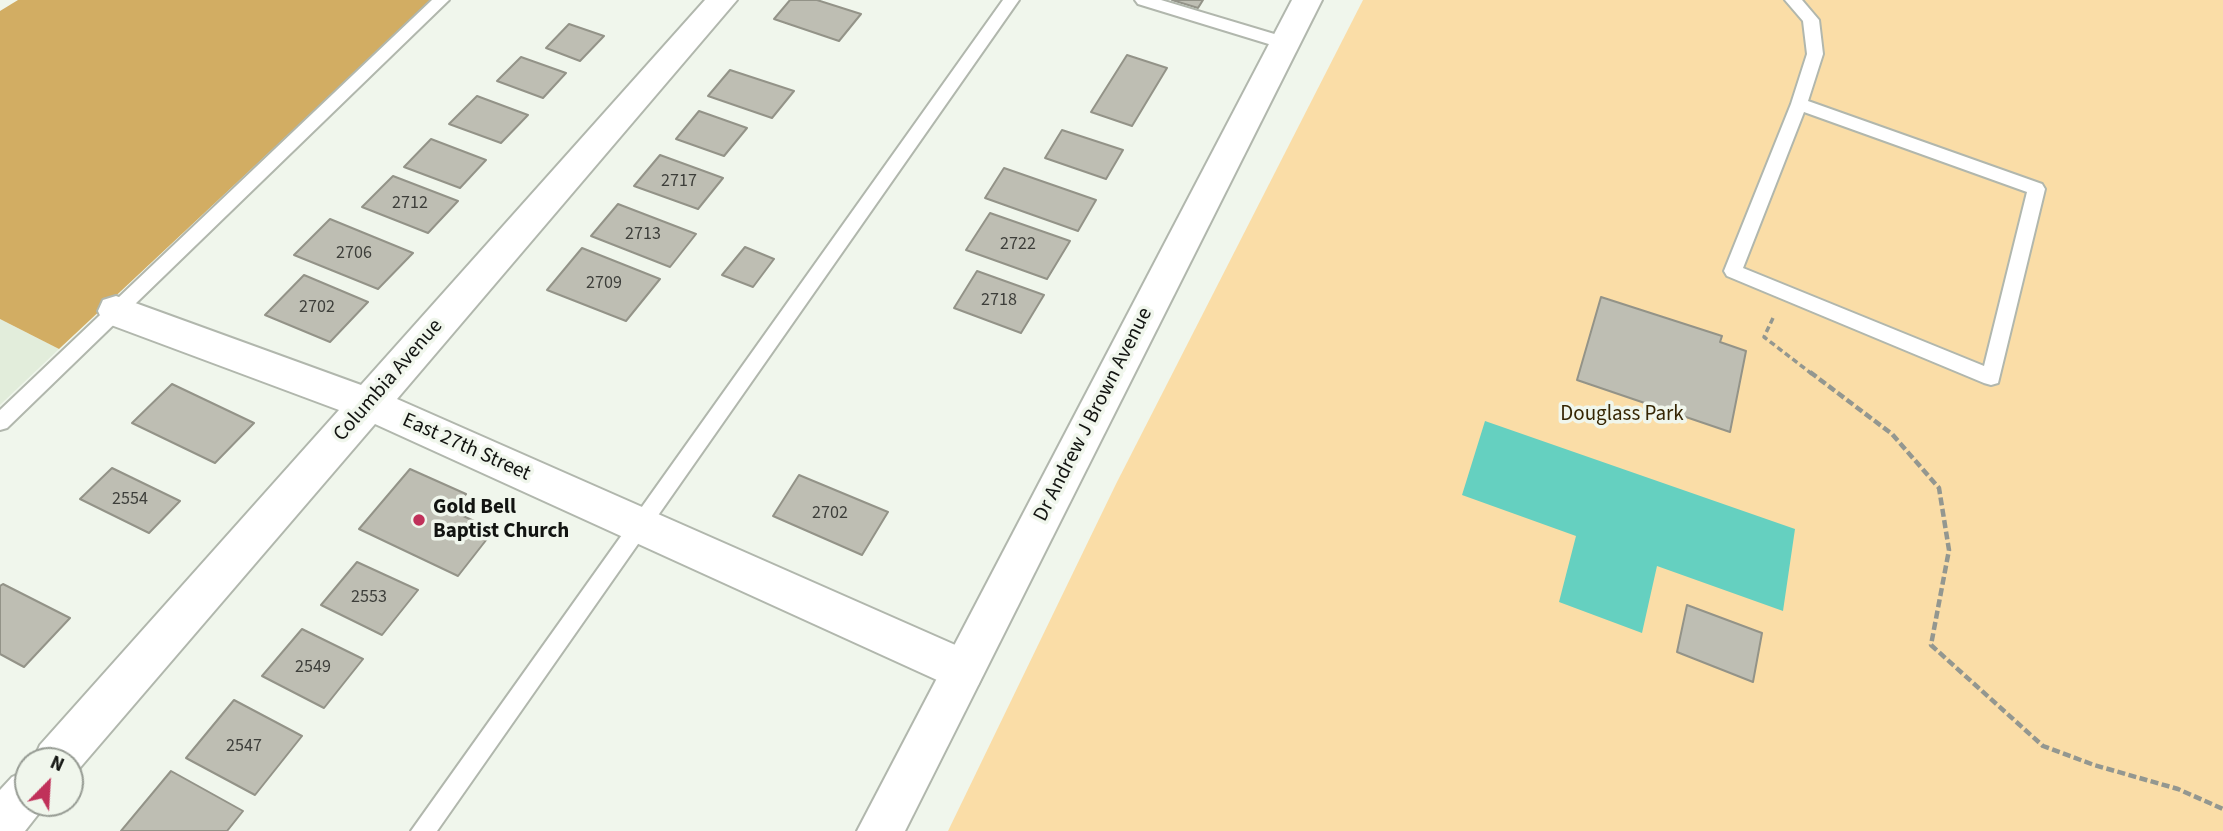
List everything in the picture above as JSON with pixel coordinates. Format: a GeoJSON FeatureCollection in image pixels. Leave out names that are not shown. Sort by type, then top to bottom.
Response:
{"type":"FeatureCollection","features":[{"type":"Feature","properties":{"kind":"street","name":"Columbia Avenue"},"geometry":{"type":"LineString","coordinates":[[68,747],[722,0]]}},
{"type":"Feature","properties":{"kind":"street","name":"Dr Andrew J Brown Avenue"},"geometry":{"type":"LineString","coordinates":[[880,831],[1307,0]]}},
{"type":"Feature","properties":{"kind":"street","name":"East 27th Street"},"geometry":{"type":"LineString","coordinates":[[116,311],[369,404],[963,670]]}},
{"type":"Feature","properties":{"kind":"street"},"geometry":{"type":"LineString","coordinates":[[0,825],[14,809]]}},
{"type":"Feature","properties":{"kind":"lane"},"geometry":{"type":"LineString","coordinates":[[0,422],[441,0]]}},
{"type":"Feature","properties":{"kind":"lane"},"geometry":{"type":"LineString","coordinates":[[423,831],[1011,0]]}},
{"type":"Feature","properties":{"kind":"lane"},"geometry":{"type":"LineString","coordinates":[[1143,0],[1285,43]]}},
{"type":"Feature","properties":{"kind":"lane"},"geometry":{"type":"LineString","coordinates":[[1793,0],[1811,20],[1815,54],[1799,104],[1733,271],[1991,377],[2035,189],[1799,104]]}},
{"type":"Feature","properties":{"kind":"path"},"geometry":{"type":"LineString","coordinates":[[1785,292],[1764,337],[1892,434],[1939,488],[1948,550],[1931,645],[2043,746],[2094,765],[2178,789],[2223,809]]}},
{"type":"Feature","properties":{"kind":"shaded area"},"geometry":{"type":"Polygon","coordinates":[[[18,0],[432,0],[59,349],[0,319],[0,11],[18,0]]]}},
{"type":"Feature","properties":{"kind":"shaded area"},"geometry":{"type":"Polygon","coordinates":[[[0,319],[59,349],[0,405],[0,319]]]}},
{"type":"Feature","properties":{"kind":"green space","name":"Douglass Park"},"geometry":{"type":"Polygon","coordinates":[[[1363,0],[2223,0],[2223,831],[948,831],[1116,484],[1363,0]]]}},
{"type":"Feature","properties":{"kind":"water"},"geometry":{"type":"Polygon","coordinates":[[[1485,421],[1795,529],[1783,611],[1657,566],[1642,633],[1559,602],[1576,536],[1462,495],[1485,421]]]}},
{"type":"Feature","properties":{"kind":"building"},"geometry":{"type":"Polygon","coordinates":[[[790,0],[817,0],[861,14],[839,41],[774,19],[790,0]]]}},
{"type":"Feature","properties":{"kind":"building"},"geometry":{"type":"Polygon","coordinates":[[[1172,0],[1203,0],[1198,8],[1172,0]]]}},
{"type":"Feature","properties":{"kind":"building"},"geometry":{"type":"Polygon","coordinates":[[[569,24],[604,36],[580,61],[546,48],[569,24]]]}},
{"type":"Feature","properties":{"kind":"building"},"geometry":{"type":"Polygon","coordinates":[[[1127,55],[1167,68],[1132,126],[1091,112],[1127,55]]]}},
{"type":"Feature","properties":{"kind":"building"},"geometry":{"type":"Polygon","coordinates":[[[521,57],[566,73],[543,98],[497,81],[521,57]]]}},
{"type":"Feature","properties":{"kind":"building"},"geometry":{"type":"Polygon","coordinates":[[[730,70],[794,91],[772,118],[708,96],[730,70]]]}},
{"type":"Feature","properties":{"kind":"building"},"geometry":{"type":"Polygon","coordinates":[[[477,96],[528,115],[501,143],[449,124],[477,96]]]}},
{"type":"Feature","properties":{"kind":"building"},"geometry":{"type":"Polygon","coordinates":[[[699,111],[747,128],[724,156],[676,139],[699,111]]]}},
{"type":"Feature","properties":{"kind":"building"},"geometry":{"type":"Polygon","coordinates":[[[1062,130],[1123,150],[1106,179],[1045,158],[1062,130]]]}},
{"type":"Feature","properties":{"kind":"building"},"geometry":{"type":"Polygon","coordinates":[[[431,139],[486,160],[460,188],[404,167],[431,139]]]}},
{"type":"Feature","properties":{"kind":"building"},"geometry":{"type":"Polygon","coordinates":[[[660,155],[723,178],[698,209],[634,186],[660,155]]]}},
{"type":"Feature","properties":{"kind":"building"},"geometry":{"type":"Polygon","coordinates":[[[1004,168],[1096,200],[1078,231],[985,198],[1004,168]]]}},
{"type":"Feature","properties":{"kind":"building"},"geometry":{"type":"Polygon","coordinates":[[[393,176],[458,201],[428,233],[362,207],[393,176]]]}},
{"type":"Feature","properties":{"kind":"building"},"geometry":{"type":"Polygon","coordinates":[[[618,204],[696,234],[670,267],[591,236],[618,204]]]}},
{"type":"Feature","properties":{"kind":"building"},"geometry":{"type":"Polygon","coordinates":[[[990,213],[1070,241],[1047,279],[966,250],[990,213]]]}},
{"type":"Feature","properties":{"kind":"building"},"geometry":{"type":"Polygon","coordinates":[[[330,219],[413,253],[378,289],[294,255],[330,219]]]}},
{"type":"Feature","properties":{"kind":"building"},"geometry":{"type":"Polygon","coordinates":[[[745,247],[774,259],[753,287],[722,275],[745,247]]]}},
{"type":"Feature","properties":{"kind":"building"},"geometry":{"type":"Polygon","coordinates":[[[582,248],[660,279],[626,321],[547,290],[582,248]]]}},
{"type":"Feature","properties":{"kind":"building"},"geometry":{"type":"Polygon","coordinates":[[[977,271],[1044,295],[1021,333],[954,308],[977,271]]]}},
{"type":"Feature","properties":{"kind":"building"},"geometry":{"type":"Polygon","coordinates":[[[304,275],[368,302],[330,342],[265,315],[304,275]]]}},
{"type":"Feature","properties":{"kind":"building"},"geometry":{"type":"Polygon","coordinates":[[[1601,297],[1722,336],[1720,342],[1746,351],[1730,432],[1577,380],[1601,297]]]}},
{"type":"Feature","properties":{"kind":"building"},"geometry":{"type":"Polygon","coordinates":[[[172,384],[254,423],[215,463],[132,423],[172,384]]]}},
{"type":"Feature","properties":{"kind":"building"},"geometry":{"type":"Polygon","coordinates":[[[112,468],[180,501],[149,533],[80,499],[112,468]]]}},
{"type":"Feature","properties":{"kind":"building","name":"Gold Bell Baptist Church"},"geometry":{"type":"Polygon","coordinates":[[[410,469],[466,494],[452,511],[494,530],[458,576],[359,529],[410,469]]]}},
{"type":"Feature","properties":{"kind":"building"},"geometry":{"type":"Polygon","coordinates":[[[799,475],[888,512],[862,555],[773,516],[799,475]]]}},
{"type":"Feature","properties":{"kind":"building"},"geometry":{"type":"Polygon","coordinates":[[[357,562],[418,590],[382,635],[321,605],[357,562]]]}},
{"type":"Feature","properties":{"kind":"building"},"geometry":{"type":"Polygon","coordinates":[[[3,584],[70,618],[24,667],[0,654],[0,586],[3,584]]]}},
{"type":"Feature","properties":{"kind":"building"},"geometry":{"type":"Polygon","coordinates":[[[1687,605],[1762,633],[1753,682],[1677,652],[1687,605]]]}},
{"type":"Feature","properties":{"kind":"building"},"geometry":{"type":"Polygon","coordinates":[[[302,629],[363,659],[324,708],[262,676],[302,629]]]}},
{"type":"Feature","properties":{"kind":"building"},"geometry":{"type":"Polygon","coordinates":[[[234,700],[302,736],[255,795],[186,758],[234,700]]]}},
{"type":"Feature","properties":{"kind":"building"},"geometry":{"type":"Polygon","coordinates":[[[171,771],[243,811],[227,831],[121,831],[171,771]]]}},
{"type":"Feature","properties":{"kind":"place","name":"Gold Bell Baptist Church"},"geometry":{"type":"Point","coordinates":[419,520]}}]}
